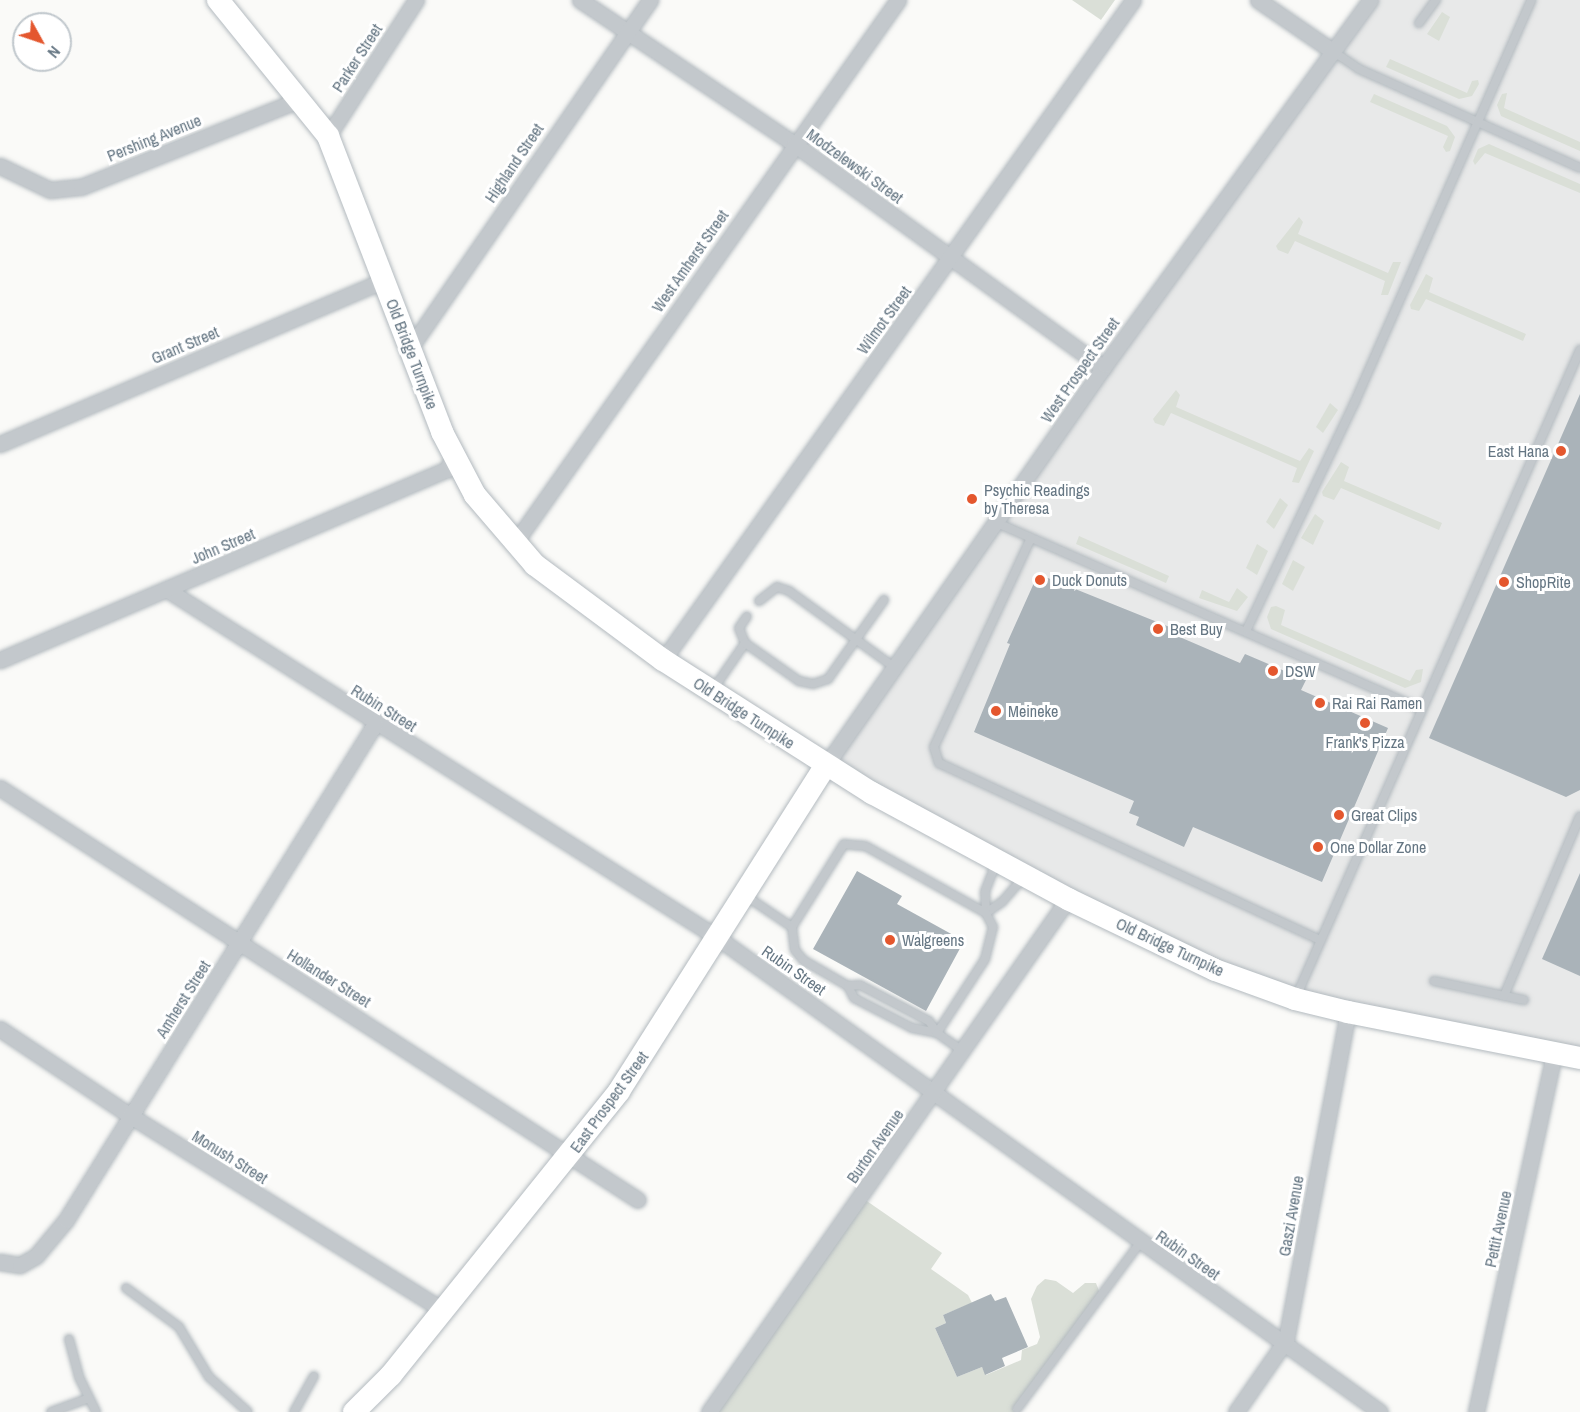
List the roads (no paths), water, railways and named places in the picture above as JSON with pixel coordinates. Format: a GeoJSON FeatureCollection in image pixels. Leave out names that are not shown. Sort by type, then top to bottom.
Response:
{"type":"FeatureCollection","features":[{"type":"Feature","properties":{"kind":"street","name":"Old Bridge Turnpike"},"geometry":{"type":"LineString","coordinates":[[218,0],[301,99],[328,136],[454,457],[475,495],[514,544],[535,566],[663,660],[826,765],[1024,876],[1215,970],[1295,999],[1348,1012],[1580,1058]]}},
{"type":"Feature","properties":{"kind":"street","name":"Parker Street"},"geometry":{"type":"LineString","coordinates":[[328,136],[416,0]]}},
{"type":"Feature","properties":{"kind":"street","name":"Modzelewski Street"},"geometry":{"type":"LineString","coordinates":[[580,0],[794,144],[1104,368]]}},
{"type":"Feature","properties":{"kind":"street","name":"Highland Street"},"geometry":{"type":"LineString","coordinates":[[410,348],[650,0]]}},
{"type":"Feature","properties":{"kind":"street","name":"West Amherst Street"},"geometry":{"type":"LineString","coordinates":[[514,544],[794,144],[898,0]]}},
{"type":"Feature","properties":{"kind":"street","name":"Wilmot Street"},"geometry":{"type":"LineString","coordinates":[[663,660],[1133,0]]}},
{"type":"Feature","properties":{"kind":"street"},"geometry":{"type":"LineString","coordinates":[[1258,0],[1334,52]]}},
{"type":"Feature","properties":{"kind":"street","name":"West Prospect Street"},"geometry":{"type":"LineString","coordinates":[[826,765],[1104,368],[1370,0]]}},
{"type":"Feature","properties":{"kind":"street","name":"Pershing Avenue"},"geometry":{"type":"LineString","coordinates":[[0,166],[50,190],[81,187],[301,99]]}},
{"type":"Feature","properties":{"kind":"street","name":"Grant Street"},"geometry":{"type":"LineString","coordinates":[[0,444],[385,280]]}},
{"type":"Feature","properties":{"kind":"street","name":"John Street"},"geometry":{"type":"LineString","coordinates":[[0,660],[446,470],[454,457]]}},
{"type":"Feature","properties":{"kind":"street","name":"Rubin Street"},"geometry":{"type":"LineString","coordinates":[[166,589],[375,724],[718,938],[935,1092],[1140,1243],[1380,1412]]}},
{"type":"Feature","properties":{"kind":"street","name":"Amherst Street"},"geometry":{"type":"LineString","coordinates":[[0,1262],[20,1265],[51,1239],[131,1116],[375,724]]}},
{"type":"Feature","properties":{"kind":"street","name":"East Prospect Street"},"geometry":{"type":"LineString","coordinates":[[354,1412],[391,1375],[444,1311],[619,1091],[826,765]]}},
{"type":"Feature","properties":{"kind":"street","name":"Hollander Street"},"geometry":{"type":"LineString","coordinates":[[0,788],[571,1154],[638,1200]]}},
{"type":"Feature","properties":{"kind":"street","name":"Burton Avenue"},"geometry":{"type":"LineString","coordinates":[[709,1412],[1068,899]]}},
{"type":"Feature","properties":{"kind":"street","name":"Gaszi Avenue"},"geometry":{"type":"LineString","coordinates":[[1236,1412],[1283,1345],[1348,1012]]}},
{"type":"Feature","properties":{"kind":"street","name":"Monush Street"},"geometry":{"type":"LineString","coordinates":[[0,1029],[131,1116],[444,1311]]}},
{"type":"Feature","properties":{"kind":"street","name":"Pettit Avenue"},"geometry":{"type":"LineString","coordinates":[[1476,1412],[1554,1054]]}},
{"type":"Feature","properties":{"kind":"lane"},"geometry":{"type":"LineString","coordinates":[[1419,22],[1436,0]]}},
{"type":"Feature","properties":{"kind":"lane"},"geometry":{"type":"LineString","coordinates":[[1247,629],[1354,404],[1531,0]]}},
{"type":"Feature","properties":{"kind":"lane"},"geometry":{"type":"LineString","coordinates":[[1334,52],[1359,69],[1580,168]]}},
{"type":"Feature","properties":{"kind":"lane"},"geometry":{"type":"LineString","coordinates":[[1295,999],[1580,350]]}},
{"type":"Feature","properties":{"kind":"lane"},"geometry":{"type":"LineString","coordinates":[[995,522],[1247,629],[1422,709]]}},
{"type":"Feature","properties":{"kind":"lane"},"geometry":{"type":"LineString","coordinates":[[1031,538],[934,747],[939,763],[1321,940]]}},
{"type":"Feature","properties":{"kind":"lane"},"geometry":{"type":"LineString","coordinates":[[759,601],[777,587],[789,591],[894,667]]}},
{"type":"Feature","properties":{"kind":"lane"},"geometry":{"type":"LineString","coordinates":[[747,616],[739,628],[745,643],[799,681],[813,684],[828,679],[884,600]]}},
{"type":"Feature","properties":{"kind":"lane"},"geometry":{"type":"LineString","coordinates":[[711,692],[745,643]]}},
{"type":"Feature","properties":{"kind":"lane"},"geometry":{"type":"LineString","coordinates":[[1504,996],[1580,816]]}},
{"type":"Feature","properties":{"kind":"lane"},"geometry":{"type":"LineString","coordinates":[[937,1033],[912,1028],[854,998],[848,986],[803,960],[795,950],[792,927],[836,854],[844,844],[854,842],[986,913]]}},
{"type":"Feature","properties":{"kind":"lane"},"geometry":{"type":"LineString","coordinates":[[937,1033],[986,959],[993,927],[986,913],[985,892],[997,861]]}},
{"type":"Feature","properties":{"kind":"lane"},"geometry":{"type":"LineString","coordinates":[[986,913],[1002,902],[1024,876]]}},
{"type":"Feature","properties":{"kind":"lane"},"geometry":{"type":"LineString","coordinates":[[744,896],[792,927]]}},
{"type":"Feature","properties":{"kind":"lane"},"geometry":{"type":"LineString","coordinates":[[1434,981],[1524,1000]]}},
{"type":"Feature","properties":{"kind":"lane"},"geometry":{"type":"LineString","coordinates":[[848,986],[860,985],[929,1022],[937,1033],[963,1051]]}},
{"type":"Feature","properties":{"kind":"lane"},"geometry":{"type":"LineString","coordinates":[[1017,1409],[1140,1243]]}},
{"type":"Feature","properties":{"kind":"lane"},"geometry":{"type":"LineString","coordinates":[[126,1288],[179,1327],[209,1377],[248,1412]]}},
{"type":"Feature","properties":{"kind":"lane"},"geometry":{"type":"LineString","coordinates":[[69,1340],[96,1412]]}},
{"type":"Feature","properties":{"kind":"lane"},"geometry":{"type":"LineString","coordinates":[[294,1412],[314,1376]]}},
{"type":"Feature","properties":{"kind":"lane"},"geometry":{"type":"LineString","coordinates":[[51,1412],[89,1398]]}},
{"type":"Feature","properties":{"kind":"place","name":"East Hana"},"geometry":{"type":"Point","coordinates":[1561,451]}},
{"type":"Feature","properties":{"kind":"place","name":"Psychic Readings by Theresa"},"geometry":{"type":"Point","coordinates":[972,499]}},
{"type":"Feature","properties":{"kind":"place","name":"Duck Donuts"},"geometry":{"type":"Point","coordinates":[1040,580]}},
{"type":"Feature","properties":{"kind":"place","name":"ShopRite"},"geometry":{"type":"Point","coordinates":[1504,582]}},
{"type":"Feature","properties":{"kind":"place","name":"Best Buy"},"geometry":{"type":"Point","coordinates":[1158,629]}},
{"type":"Feature","properties":{"kind":"place","name":"DSW"},"geometry":{"type":"Point","coordinates":[1273,671]}},
{"type":"Feature","properties":{"kind":"place","name":"Rai Rai Ramen"},"geometry":{"type":"Point","coordinates":[1320,703]}},
{"type":"Feature","properties":{"kind":"place","name":"Meineke"},"geometry":{"type":"Point","coordinates":[996,711]}},
{"type":"Feature","properties":{"kind":"place","name":"Frank's Pizza"},"geometry":{"type":"Point","coordinates":[1365,723]}},
{"type":"Feature","properties":{"kind":"place","name":"Great Clips"},"geometry":{"type":"Point","coordinates":[1339,815]}},
{"type":"Feature","properties":{"kind":"place","name":"One Dollar Zone"},"geometry":{"type":"Point","coordinates":[1318,847]}},
{"type":"Feature","properties":{"kind":"place","name":"Walgreens"},"geometry":{"type":"Point","coordinates":[890,940]}}]}
